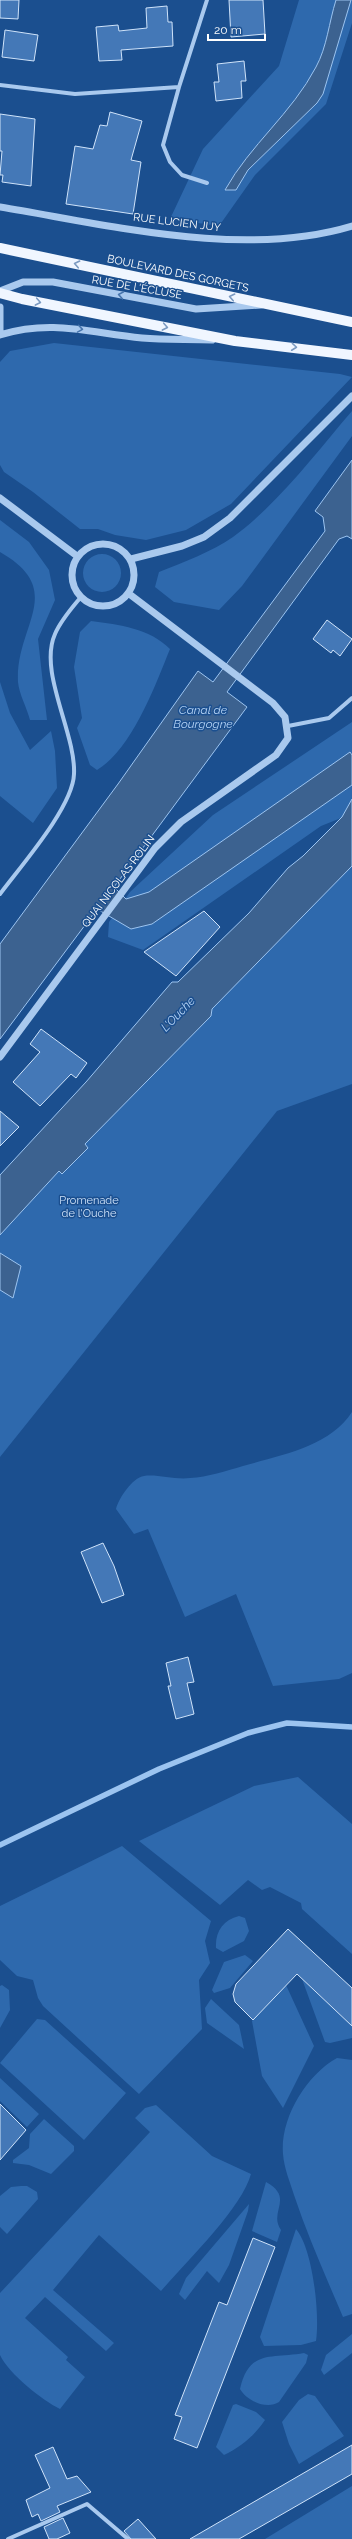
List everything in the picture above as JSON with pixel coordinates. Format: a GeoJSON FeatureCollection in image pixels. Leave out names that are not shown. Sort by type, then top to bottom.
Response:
{"type":"FeatureCollection","features":[{"type":"Feature","properties":{"kind":"main road","name":"BOULEVARD DES GORGETS"},"geometry":{"type":"LineString","coordinates":[[0,248],[352,322]]}},
{"type":"Feature","properties":{"kind":"main road"},"geometry":{"type":"LineString","coordinates":[[0,292],[22,299],[235,341],[352,355]]}},
{"type":"Feature","properties":{"kind":"street"},"geometry":{"type":"LineString","coordinates":[[207,0],[179,86],[163,145],[170,162],[182,175],[207,183]]}},
{"type":"Feature","properties":{"kind":"street"},"geometry":{"type":"LineString","coordinates":[[0,85],[75,94],[179,86]]}},
{"type":"Feature","properties":{"kind":"street","name":"RUE LUCIEN JUY"},"geometry":{"type":"LineString","coordinates":[[0,207],[178,235],[249,241],[327,234],[352,226]]}},
{"type":"Feature","properties":{"kind":"street","name":"RUE DE L'ÉCLUSE"},"geometry":{"type":"LineString","coordinates":[[0,292],[23,282],[53,282],[196,309],[271,305]]}},
{"type":"Feature","properties":{"kind":"street"},"geometry":{"type":"LineString","coordinates":[[0,307],[0,334],[20,329],[62,326],[142,338],[235,341]]}},
{"type":"Feature","properties":{"kind":"street"},"geometry":{"type":"LineString","coordinates":[[131,559],[182,546],[204,537],[230,518],[352,396]]}},
{"type":"Feature","properties":{"kind":"street"},"geometry":{"type":"LineString","coordinates":[[0,498],[77,556]]}},
{"type":"Feature","properties":{"kind":"street"},"geometry":{"type":"LineString","coordinates":[[105,543],[120,548],[131,559],[134,569],[134,580],[128,593],[116,603],[106,606],[95,606],[81,597],[73,586],[71,576],[77,556],[94,544],[105,543]]}},
{"type":"Feature","properties":{"kind":"street"},"geometry":{"type":"LineString","coordinates":[[128,593],[261,693],[278,708],[288,726],[329,718],[352,698]]}},
{"type":"Feature","properties":{"kind":"street"},"geometry":{"type":"LineString","coordinates":[[0,894],[68,798],[74,775],[70,742],[57,698],[51,661],[54,635],[66,614],[81,597]]}},
{"type":"Feature","properties":{"kind":"street","name":"QUAI NICOLAS ROLIN"},"geometry":{"type":"LineString","coordinates":[[0,1057],[155,848],[181,822],[282,750],[288,738],[288,726]]}},
{"type":"Feature","properties":{"kind":"street"},"geometry":{"type":"LineString","coordinates":[[8,2539],[87,2504],[128,2539]]}},
{"type":"Feature","properties":{"kind":"green space"},"geometry":{"type":"Polygon","coordinates":[[[299,0],[352,0],[352,23],[326,104],[255,175],[219,226],[170,219],[203,149],[279,66],[299,0]]]}},
{"type":"Feature","properties":{"kind":"green space"},"geometry":{"type":"Polygon","coordinates":[[[54,343],[340,374],[352,377],[231,504],[186,530],[146,540],[115,535],[98,529],[80,529],[33,492],[4,472],[0,465],[0,362],[10,351],[54,343]]]}},
{"type":"Feature","properties":{"kind":"green space"},"geometry":{"type":"Polygon","coordinates":[[[352,411],[352,436],[242,586],[219,610],[174,602],[155,587],[159,572],[216,547],[233,537],[250,524],[281,494],[352,411]]]}},
{"type":"Feature","properties":{"kind":"green space"},"geometry":{"type":"Polygon","coordinates":[[[0,520],[29,542],[49,570],[55,600],[38,639],[47,720],[30,720],[21,696],[18,682],[19,662],[33,610],[35,595],[31,581],[20,566],[0,552],[0,520]]]}},
{"type":"Feature","properties":{"kind":"green space"},"geometry":{"type":"Polygon","coordinates":[[[102,554],[112,557],[118,563],[121,573],[118,583],[112,589],[102,592],[92,589],[86,583],[83,573],[86,563],[92,557],[102,554]]]}},
{"type":"Feature","properties":{"kind":"green space"},"geometry":{"type":"Polygon","coordinates":[[[91,621],[123,626],[143,632],[153,636],[170,649],[150,698],[132,732],[110,760],[97,770],[90,765],[77,728],[82,718],[74,667],[80,632],[91,621]]]}},
{"type":"Feature","properties":{"kind":"green space"},"geometry":{"type":"Polygon","coordinates":[[[0,682],[10,713],[30,750],[51,731],[55,751],[57,788],[33,823],[0,796],[0,682]]]}},
{"type":"Feature","properties":{"kind":"green space","name":"Promenade de l'Ouche"},"geometry":{"type":"Polygon","coordinates":[[[352,722],[352,1084],[277,1111],[0,1457],[0,1175],[86,1082],[172,982],[178,982],[249,913],[288,868],[303,856],[341,818],[321,826],[143,950],[108,937],[109,922],[130,892],[213,815],[352,722]]]}},
{"type":"Feature","properties":{"kind":"green space"},"geometry":{"type":"Polygon","coordinates":[[[352,1412],[352,1673],[339,1679],[273,1686],[236,1594],[185,1617],[148,1529],[134,1534],[116,1509],[120,1499],[127,1489],[135,1480],[139,1478],[144,1476],[184,1478],[203,1476],[224,1472],[288,1453],[317,1442],[331,1434],[352,1412]]]}},
{"type":"Feature","properties":{"kind":"green space"},"geometry":{"type":"Polygon","coordinates":[[[298,1777],[352,1824],[352,1954],[302,1909],[301,1903],[270,1887],[262,1890],[248,1880],[220,1905],[139,1841],[254,1786],[298,1777]]]}},
{"type":"Feature","properties":{"kind":"green space"},"geometry":{"type":"Polygon","coordinates":[[[122,1846],[211,1921],[205,1941],[210,1963],[199,1980],[202,2029],[139,2094],[43,2006],[38,1998],[33,1980],[17,1976],[0,1960],[0,1906],[122,1846]]]}},
{"type":"Feature","properties":{"kind":"green space"},"geometry":{"type":"Polygon","coordinates":[[[239,1916],[245,1918],[249,1931],[244,1941],[223,1952],[216,1948],[217,1937],[221,1928],[229,1920],[239,1916]]]}},
{"type":"Feature","properties":{"kind":"green space"},"geometry":{"type":"Polygon","coordinates":[[[245,1955],[253,1961],[230,1988],[214,1993],[212,1990],[224,1962],[245,1955]]]}},
{"type":"Feature","properties":{"kind":"green space"},"geometry":{"type":"Polygon","coordinates":[[[302,1979],[352,2026],[352,2038],[330,2043],[325,2042],[302,1979]]]}},
{"type":"Feature","properties":{"kind":"green space"},"geometry":{"type":"Polygon","coordinates":[[[2,1985],[9,1990],[10,2010],[0,2028],[0,1986],[2,1985]]]}},
{"type":"Feature","properties":{"kind":"green space"},"geometry":{"type":"Polygon","coordinates":[[[286,1985],[314,2046],[283,2108],[262,2076],[252,2021],[286,1985]]]}},
{"type":"Feature","properties":{"kind":"green space"},"geometry":{"type":"Polygon","coordinates":[[[211,1999],[239,2025],[244,2049],[207,2023],[205,2008],[211,1999]]]}},
{"type":"Feature","properties":{"kind":"green space"},"geometry":{"type":"Polygon","coordinates":[[[37,2019],[45,2020],[126,2093],[84,2140],[0,2063],[37,2019]]]}},
{"type":"Feature","properties":{"kind":"green space"},"geometry":{"type":"Polygon","coordinates":[[[337,2058],[352,2060],[352,2314],[343,2317],[299,2211],[286,2170],[283,2154],[283,2141],[286,2127],[297,2099],[315,2075],[337,2058]]]}},
{"type":"Feature","properties":{"kind":"green space"},"geometry":{"type":"Polygon","coordinates":[[[0,2078],[39,2114],[27,2127],[0,2101],[0,2078]]]}},
{"type":"Feature","properties":{"kind":"green space"},"geometry":{"type":"Polygon","coordinates":[[[156,2105],[212,2156],[251,2174],[246,2188],[237,2203],[212,2234],[161,2291],[99,2235],[53,2290],[114,2343],[106,2351],[45,2297],[25,2318],[68,2357],[66,2360],[85,2377],[60,2409],[44,2399],[18,2378],[0,2355],[0,2293],[150,2132],[135,2118],[145,2108],[156,2105]]]}},
{"type":"Feature","properties":{"kind":"green space"},"geometry":{"type":"Polygon","coordinates":[[[44,2119],[74,2146],[74,2151],[51,2174],[29,2165],[13,2163],[13,2160],[29,2148],[30,2134],[44,2119]]]}},
{"type":"Feature","properties":{"kind":"green space"},"geometry":{"type":"Polygon","coordinates":[[[266,2182],[279,2194],[280,2199],[277,2217],[281,2230],[277,2242],[252,2231],[266,2182]]]}},
{"type":"Feature","properties":{"kind":"green space"},"geometry":{"type":"Polygon","coordinates":[[[27,2186],[37,2192],[38,2199],[7,2234],[0,2227],[0,2196],[11,2187],[27,2186]]]}},
{"type":"Feature","properties":{"kind":"green space"},"geometry":{"type":"Polygon","coordinates":[[[249,2204],[248,2211],[229,2265],[219,2283],[207,2271],[185,2300],[179,2294],[186,2278],[249,2204]]]}},
{"type":"Feature","properties":{"kind":"green space"},"geometry":{"type":"Polygon","coordinates":[[[296,2229],[302,2238],[311,2266],[316,2299],[316,2341],[301,2345],[264,2346],[260,2337],[296,2229]]]}},
{"type":"Feature","properties":{"kind":"green space"},"geometry":{"type":"Polygon","coordinates":[[[352,2334],[352,2353],[324,2375],[321,2370],[326,2355],[352,2334]]]}},
{"type":"Feature","properties":{"kind":"green space"},"geometry":{"type":"Polygon","coordinates":[[[304,2353],[308,2355],[306,2363],[279,2402],[263,2405],[247,2397],[240,2389],[244,2376],[249,2367],[263,2358],[304,2353]]]}},
{"type":"Feature","properties":{"kind":"green space"},"geometry":{"type":"Polygon","coordinates":[[[308,2394],[315,2396],[344,2436],[299,2464],[289,2444],[282,2422],[299,2400],[308,2394]]]}},
{"type":"Feature","properties":{"kind":"green space"},"geometry":{"type":"Polygon","coordinates":[[[236,2404],[256,2412],[265,2420],[247,2440],[224,2455],[216,2447],[233,2405],[236,2404]]]}},
{"type":"Feature","properties":{"kind":"green space"},"geometry":{"type":"Polygon","coordinates":[[[352,2486],[352,2539],[265,2539],[352,2486]]]}},
{"type":"Feature","properties":{"kind":"water"},"geometry":{"type":"Polygon","coordinates":[[[336,0],[351,0],[323,94],[317,103],[248,170],[236,190],[225,190],[246,158],[295,99],[316,67],[325,43],[336,0]]]}},
{"type":"Feature","properties":{"kind":"water","name":"Canal de Bourgogne"},"geometry":{"type":"Polygon","coordinates":[[[352,460],[352,539],[347,536],[339,539],[227,692],[247,707],[114,887],[126,899],[149,892],[350,752],[352,755],[352,785],[152,924],[131,929],[97,909],[0,1039],[0,944],[118,784],[198,671],[213,682],[325,531],[323,517],[315,511],[352,460]]]}},
{"type":"Feature","properties":{"kind":"water","name":"L'Ouche"},"geometry":{"type":"Polygon","coordinates":[[[352,799],[352,866],[212,1009],[211,1016],[85,1144],[88,1148],[62,1174],[59,1171],[0,1235],[0,1175],[86,1082],[172,982],[178,982],[249,913],[288,868],[303,856],[342,817],[352,799]]]}},
{"type":"Feature","properties":{"kind":"water"},"geometry":{"type":"Polygon","coordinates":[[[0,1253],[21,1266],[13,1298],[0,1290],[0,1253]]]}},
{"type":"Feature","properties":{"kind":"building"},"geometry":{"type":"Polygon","coordinates":[[[0,0],[19,0],[18,19],[0,18],[0,0]]]}},
{"type":"Feature","properties":{"kind":"building"},"geometry":{"type":"Polygon","coordinates":[[[229,0],[263,0],[265,34],[231,37],[229,0]]]}},
{"type":"Feature","properties":{"kind":"building"},"geometry":{"type":"Polygon","coordinates":[[[167,6],[168,22],[172,22],[173,46],[121,50],[122,60],[99,61],[96,27],[118,25],[119,31],[147,28],[146,8],[167,6]]]}},
{"type":"Feature","properties":{"kind":"building"},"geometry":{"type":"Polygon","coordinates":[[[5,30],[38,35],[34,61],[2,57],[5,30]]]}},
{"type":"Feature","properties":{"kind":"building"},"geometry":{"type":"Polygon","coordinates":[[[244,61],[246,81],[241,81],[242,98],[216,101],[214,82],[219,82],[217,64],[244,61]]]}},
{"type":"Feature","properties":{"kind":"building"},"geometry":{"type":"Polygon","coordinates":[[[110,112],[142,121],[131,160],[141,162],[133,214],[66,204],[75,146],[93,149],[100,125],[107,126],[110,112]]]}},
{"type":"Feature","properties":{"kind":"building"},"geometry":{"type":"Polygon","coordinates":[[[0,114],[35,119],[31,186],[2,182],[3,175],[0,175],[2,151],[0,151],[0,114]]]}},
{"type":"Feature","properties":{"kind":"building"},"geometry":{"type":"Polygon","coordinates":[[[327,620],[352,639],[340,656],[333,650],[331,653],[313,639],[327,620]]]}},
{"type":"Feature","properties":{"kind":"building"},"geometry":{"type":"Polygon","coordinates":[[[204,911],[220,927],[176,976],[144,952],[204,911]]]}},
{"type":"Feature","properties":{"kind":"building"},"geometry":{"type":"Polygon","coordinates":[[[41,1029],[87,1063],[76,1078],[71,1074],[40,1106],[13,1082],[40,1052],[30,1044],[41,1029]]]}},
{"type":"Feature","properties":{"kind":"building"},"geometry":{"type":"Polygon","coordinates":[[[0,1111],[19,1127],[0,1146],[0,1111]]]}},
{"type":"Feature","properties":{"kind":"building"},"geometry":{"type":"Polygon","coordinates":[[[103,1543],[114,1566],[124,1595],[102,1603],[81,1552],[103,1543]]]}},
{"type":"Feature","properties":{"kind":"building"},"geometry":{"type":"Polygon","coordinates":[[[188,1657],[194,1682],[187,1683],[194,1714],[176,1719],[168,1686],[171,1686],[166,1663],[188,1657]]]}},
{"type":"Feature","properties":{"kind":"building"},"geometry":{"type":"Polygon","coordinates":[[[288,1929],[352,1988],[352,2026],[297,1974],[253,2020],[235,2002],[233,1994],[236,1984],[288,1929]]]}},
{"type":"Feature","properties":{"kind":"building"},"geometry":{"type":"Polygon","coordinates":[[[0,2104],[26,2130],[0,2160],[0,2104]]]}},
{"type":"Feature","properties":{"kind":"building"},"geometry":{"type":"Polygon","coordinates":[[[253,2238],[275,2247],[197,2448],[174,2439],[182,2417],[175,2415],[219,2302],[227,2305],[253,2238]]]}},
{"type":"Feature","properties":{"kind":"building"},"geometry":{"type":"Polygon","coordinates":[[[352,2445],[352,2474],[239,2539],[190,2539],[352,2445]]]}},
{"type":"Feature","properties":{"kind":"building"},"geometry":{"type":"Polygon","coordinates":[[[53,2447],[67,2479],[77,2476],[91,2492],[57,2506],[60,2512],[41,2521],[38,2514],[32,2517],[26,2500],[50,2488],[35,2455],[53,2447]]]}},
{"type":"Feature","properties":{"kind":"building"},"geometry":{"type":"Polygon","coordinates":[[[63,2518],[70,2533],[57,2539],[49,2539],[44,2527],[63,2518]]]}},
{"type":"Feature","properties":{"kind":"building"},"geometry":{"type":"Polygon","coordinates":[[[138,2519],[156,2539],[131,2539],[124,2531],[138,2519]]]}},
{"type":"Feature","properties":{"kind":"waterway"},"geometry":{"type":"LineString","coordinates":[[0,1845],[159,1769],[248,1733],[287,1723],[352,1727]]}}]}
